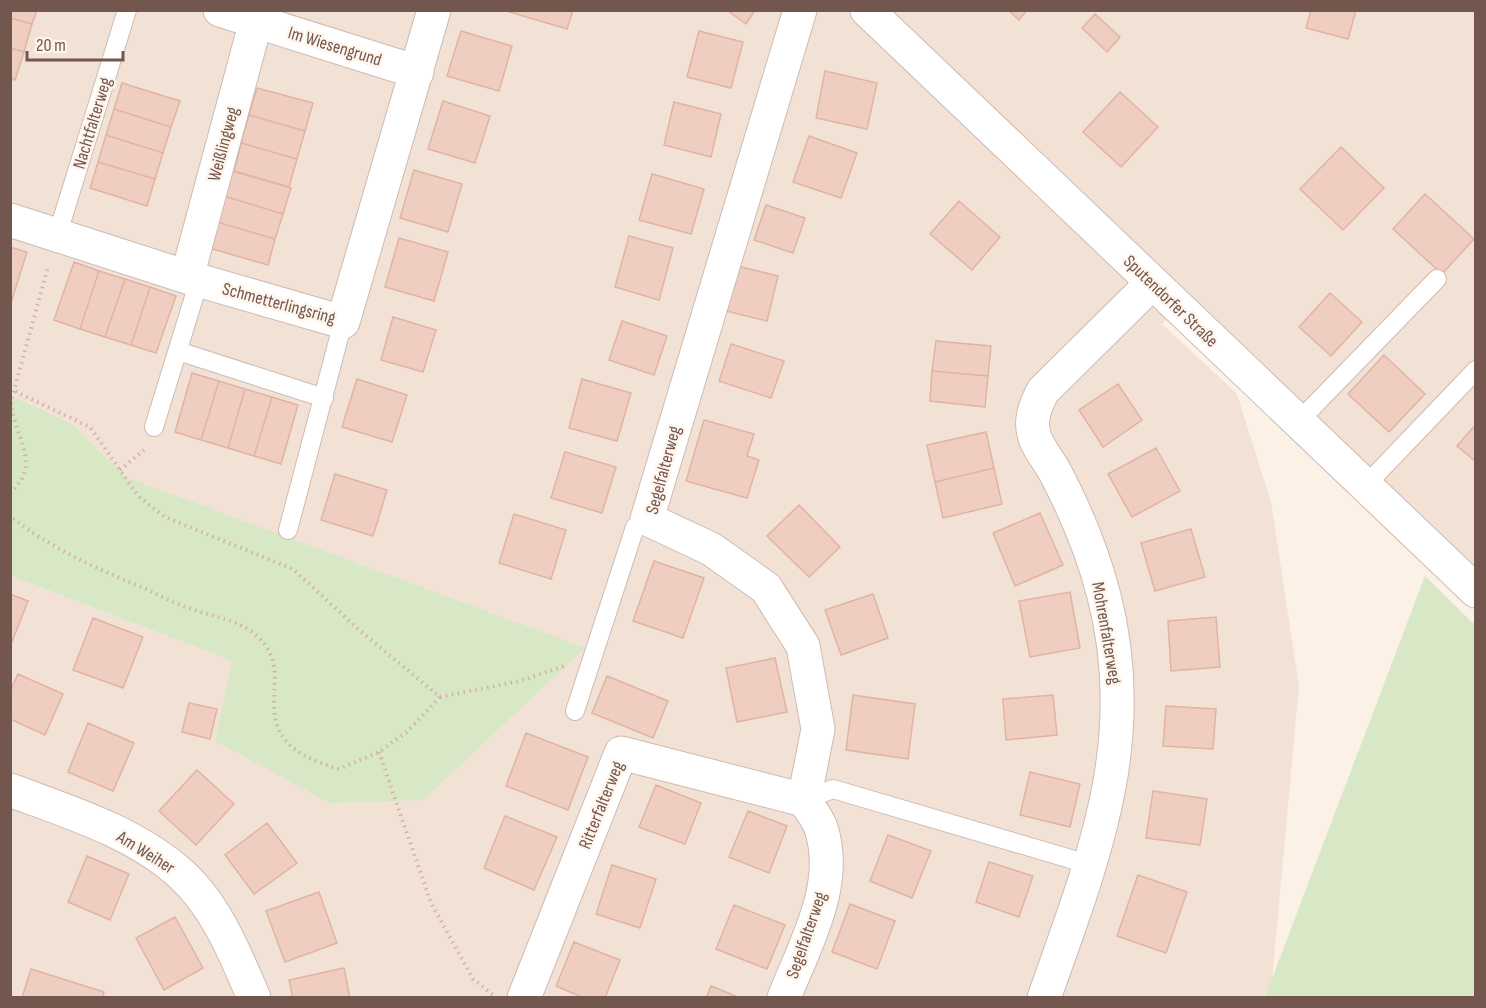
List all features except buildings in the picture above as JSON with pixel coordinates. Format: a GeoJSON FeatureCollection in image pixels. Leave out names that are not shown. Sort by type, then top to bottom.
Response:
{"type":"FeatureCollection","features":[{"type":"Feature","properties":{"kind":"street","name":"Im Wiesengrund"},"geometry":{"type":"LineString","coordinates":[[220,10],[257,16],[417,72]]}},
{"type":"Feature","properties":{"kind":"street","name":"Schmetterlingsring"},"geometry":{"type":"LineString","coordinates":[[10,220],[193,279],[343,322],[434,10]]}},
{"type":"Feature","properties":{"kind":"street","name":"Segelfalterweg"},"geometry":{"type":"LineString","coordinates":[[784,998],[822,902],[826,868],[821,828],[804,800],[818,729],[803,646],[766,588],[711,549],[647,519],[800,10]]}},
{"type":"Feature","properties":{"kind":"street","name":"Sputendorfer Straße"},"geometry":{"type":"LineString","coordinates":[[867,10],[1476,591]]}},
{"type":"Feature","properties":{"kind":"street","name":"Weißlingweg"},"geometry":{"type":"LineString","coordinates":[[193,279],[257,16]]}},
{"type":"Feature","properties":{"kind":"street","name":"Mohrenfalterweg"},"geometry":{"type":"LineString","coordinates":[[1044,998],[1091,865],[1114,773],[1118,709],[1114,654],[1104,597],[1083,531],[1035,438],[1033,411],[1043,391],[1152,283]]}},
{"type":"Feature","properties":{"kind":"street","name":"Ritterfalterweg"},"geometry":{"type":"LineString","coordinates":[[524,998],[621,753],[804,800]]}},
{"type":"Feature","properties":{"kind":"street","name":"Am Weiher"},"geometry":{"type":"LineString","coordinates":[[10,790],[109,829],[147,850],[183,876],[213,915],[254,998]]}},
{"type":"Feature","properties":{"kind":"lane","name":"Nachtfalterweg"},"geometry":{"type":"LineString","coordinates":[[57,236],[127,10]]}},
{"type":"Feature","properties":{"kind":"lane"},"geometry":{"type":"LineString","coordinates":[[154,427],[178,351],[193,279]]}},
{"type":"Feature","properties":{"kind":"lane"},"geometry":{"type":"LineString","coordinates":[[1298,422],[1437,279]]}},
{"type":"Feature","properties":{"kind":"lane"},"geometry":{"type":"LineString","coordinates":[[288,530],[343,322]]}},
{"type":"Feature","properties":{"kind":"lane"},"geometry":{"type":"LineString","coordinates":[[178,351],[324,398]]}},
{"type":"Feature","properties":{"kind":"lane"},"geometry":{"type":"LineString","coordinates":[[1365,486],[1476,370]]}},
{"type":"Feature","properties":{"kind":"lane"},"geometry":{"type":"LineString","coordinates":[[575,711],[635,527],[647,519]]}},
{"type":"Feature","properties":{"kind":"lane"},"geometry":{"type":"LineString","coordinates":[[804,800],[833,789],[1091,865]]}},
{"type":"Feature","properties":{"kind":"path"},"geometry":{"type":"LineString","coordinates":[[10,493],[23,482],[28,461],[12,415],[12,390],[57,236]]}},
{"type":"Feature","properties":{"kind":"path"},"geometry":{"type":"LineString","coordinates":[[12,390],[90,427],[138,496],[165,517],[293,569],[359,630],[440,697]]}},
{"type":"Feature","properties":{"kind":"path"},"geometry":{"type":"LineString","coordinates":[[10,516],[33,534],[111,576],[191,609],[242,624],[260,639],[270,654],[274,675],[273,708],[279,732],[303,757],[339,769],[379,752],[408,731],[440,697],[520,681],[593,657]]}},
{"type":"Feature","properties":{"kind":"path"},"geometry":{"type":"LineString","coordinates":[[379,752],[431,903],[473,979],[496,998]]}},
{"type":"Feature","properties":{"kind":"shaded area"},"geometry":{"type":"Polygon","coordinates":[[[11,11],[1475,11],[1475,568],[1187,298],[1162,324],[1237,394],[1271,502],[1299,686],[1272,980],[1265,997],[11,997],[11,576],[232,661],[584,649],[126,477],[71,423],[11,395],[11,11]]]}},
{"type":"Feature","properties":{"kind":"green space"},"geometry":{"type":"Polygon","coordinates":[[[10,395],[71,423],[126,477],[585,648],[423,800],[330,803],[215,741],[232,661],[11,576],[10,395]]]}},
{"type":"Feature","properties":{"kind":"green space"},"geometry":{"type":"Polygon","coordinates":[[[1425,576],[1475,625],[1475,997],[1265,997],[1425,576]]]}}]}
